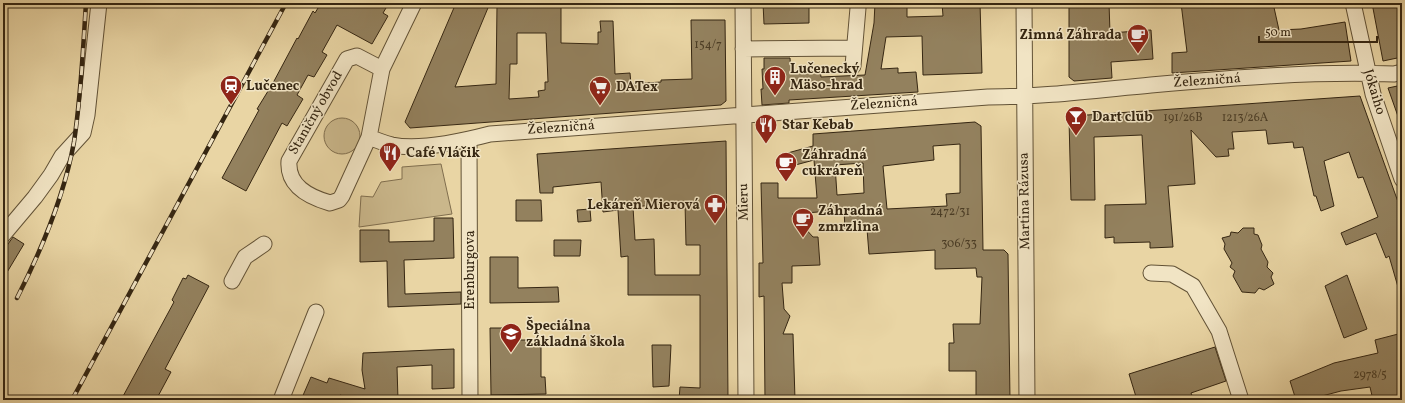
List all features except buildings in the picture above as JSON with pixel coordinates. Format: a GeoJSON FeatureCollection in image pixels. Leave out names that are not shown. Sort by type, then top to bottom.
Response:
{"type":"FeatureCollection","features":[{"type":"Feature","properties":{"kind":"street"},"geometry":{"type":"LineString","coordinates":[[3,235],[35,197],[51,175],[62,156],[83,133],[87,115],[99,3]]}},
{"type":"Feature","properties":{"kind":"street","name":"Staničný obvod"},"geometry":{"type":"LineString","coordinates":[[382,69],[357,56],[347,59],[288,161],[288,168],[292,181],[299,189],[326,202],[335,202],[339,200],[369,137],[382,69],[414,3]]}},
{"type":"Feature","properties":{"kind":"street","name":"Mieru"},"geometry":{"type":"LineString","coordinates":[[743,3],[746,400]]}},
{"type":"Feature","properties":{"kind":"street","name":"Martina Rázusa"},"geometry":{"type":"LineString","coordinates":[[1024,3],[1027,400]]}},
{"type":"Feature","properties":{"kind":"street","name":"Jókaiho"},"geometry":{"type":"LineString","coordinates":[[1353,3],[1367,73],[1402,179]]}},
{"type":"Feature","properties":{"kind":"street"},"geometry":{"type":"LineString","coordinates":[[853,66],[853,48],[858,8]]}},
{"type":"Feature","properties":{"kind":"street"},"geometry":{"type":"LineString","coordinates":[[743,49],[853,48]]}},
{"type":"Feature","properties":{"kind":"street","name":"Železničná"},"geometry":{"type":"LineString","coordinates":[[369,137],[393,145],[404,146],[456,142],[490,134],[744,114],[988,97],[1024,97],[1153,85],[1345,72],[1394,74],[1402,72]]}},
{"type":"Feature","properties":{"kind":"street","name":"Erenburgova"},"geometry":{"type":"LineString","coordinates":[[469,140],[470,400]]}},
{"type":"Feature","properties":{"kind":"street"},"geometry":{"type":"LineString","coordinates":[[232,281],[245,257],[264,244]]}},
{"type":"Feature","properties":{"kind":"street"},"geometry":{"type":"LineString","coordinates":[[1151,273],[1172,274],[1193,286],[1219,331],[1241,400]]}},
{"type":"Feature","properties":{"kind":"street"},"geometry":{"type":"LineString","coordinates":[[281,400],[316,312]]}},
{"type":"Feature","properties":{"kind":"shaded area"},"geometry":{"type":"Polygon","coordinates":[[[342,118],[352,121],[357,126],[360,136],[357,146],[352,151],[342,154],[332,151],[327,146],[324,136],[327,126],[332,121],[342,118]]]}},
{"type":"Feature","properties":{"kind":"shaded area"},"geometry":{"type":"Polygon","coordinates":[[[441,164],[452,214],[359,227],[361,196],[373,197],[381,182],[402,179],[402,167],[441,164]]]}},
{"type":"Feature","properties":{"kind":"railway"},"geometry":{"type":"LineString","coordinates":[[17,298],[35,261],[51,222],[70,162],[74,142],[82,72],[86,3]]}},
{"type":"Feature","properties":{"kind":"railway"},"geometry":{"type":"LineString","coordinates":[[72,400],[286,3]]}},
{"type":"Feature","properties":{"kind":"place","name":"Zimná Záhrada"},"geometry":{"type":"Point","coordinates":[1138,54]}},
{"type":"Feature","properties":{"kind":"place","name":"Lučenecký Mäso-hrad"},"geometry":{"type":"Point","coordinates":[775,96]}},
{"type":"Feature","properties":{"kind":"place","name":"Lučenec"},"geometry":{"type":"Point","coordinates":[231,106]}},
{"type":"Feature","properties":{"kind":"place","name":"DATex"},"geometry":{"type":"Point","coordinates":[600,106]}},
{"type":"Feature","properties":{"kind":"place","name":"Dart club"},"geometry":{"type":"Point","coordinates":[1076,136]}},
{"type":"Feature","properties":{"kind":"place","name":"Star Kebab"},"geometry":{"type":"Point","coordinates":[766,144]}},
{"type":"Feature","properties":{"kind":"place","name":"Café Vláčik"},"geometry":{"type":"Point","coordinates":[390,172]}},
{"type":"Feature","properties":{"kind":"place","name":"Záhradná cukráreň"},"geometry":{"type":"Point","coordinates":[786,182]}},
{"type":"Feature","properties":{"kind":"place","name":"Lekáreň Mierová"},"geometry":{"type":"Point","coordinates":[715,224]}},
{"type":"Feature","properties":{"kind":"place","name":"Záhradná zmrzlina"},"geometry":{"type":"Point","coordinates":[803,238]}},
{"type":"Feature","properties":{"kind":"place","name":"Špeciálna základná škola"},"geometry":{"type":"Point","coordinates":[511,354]}}]}
